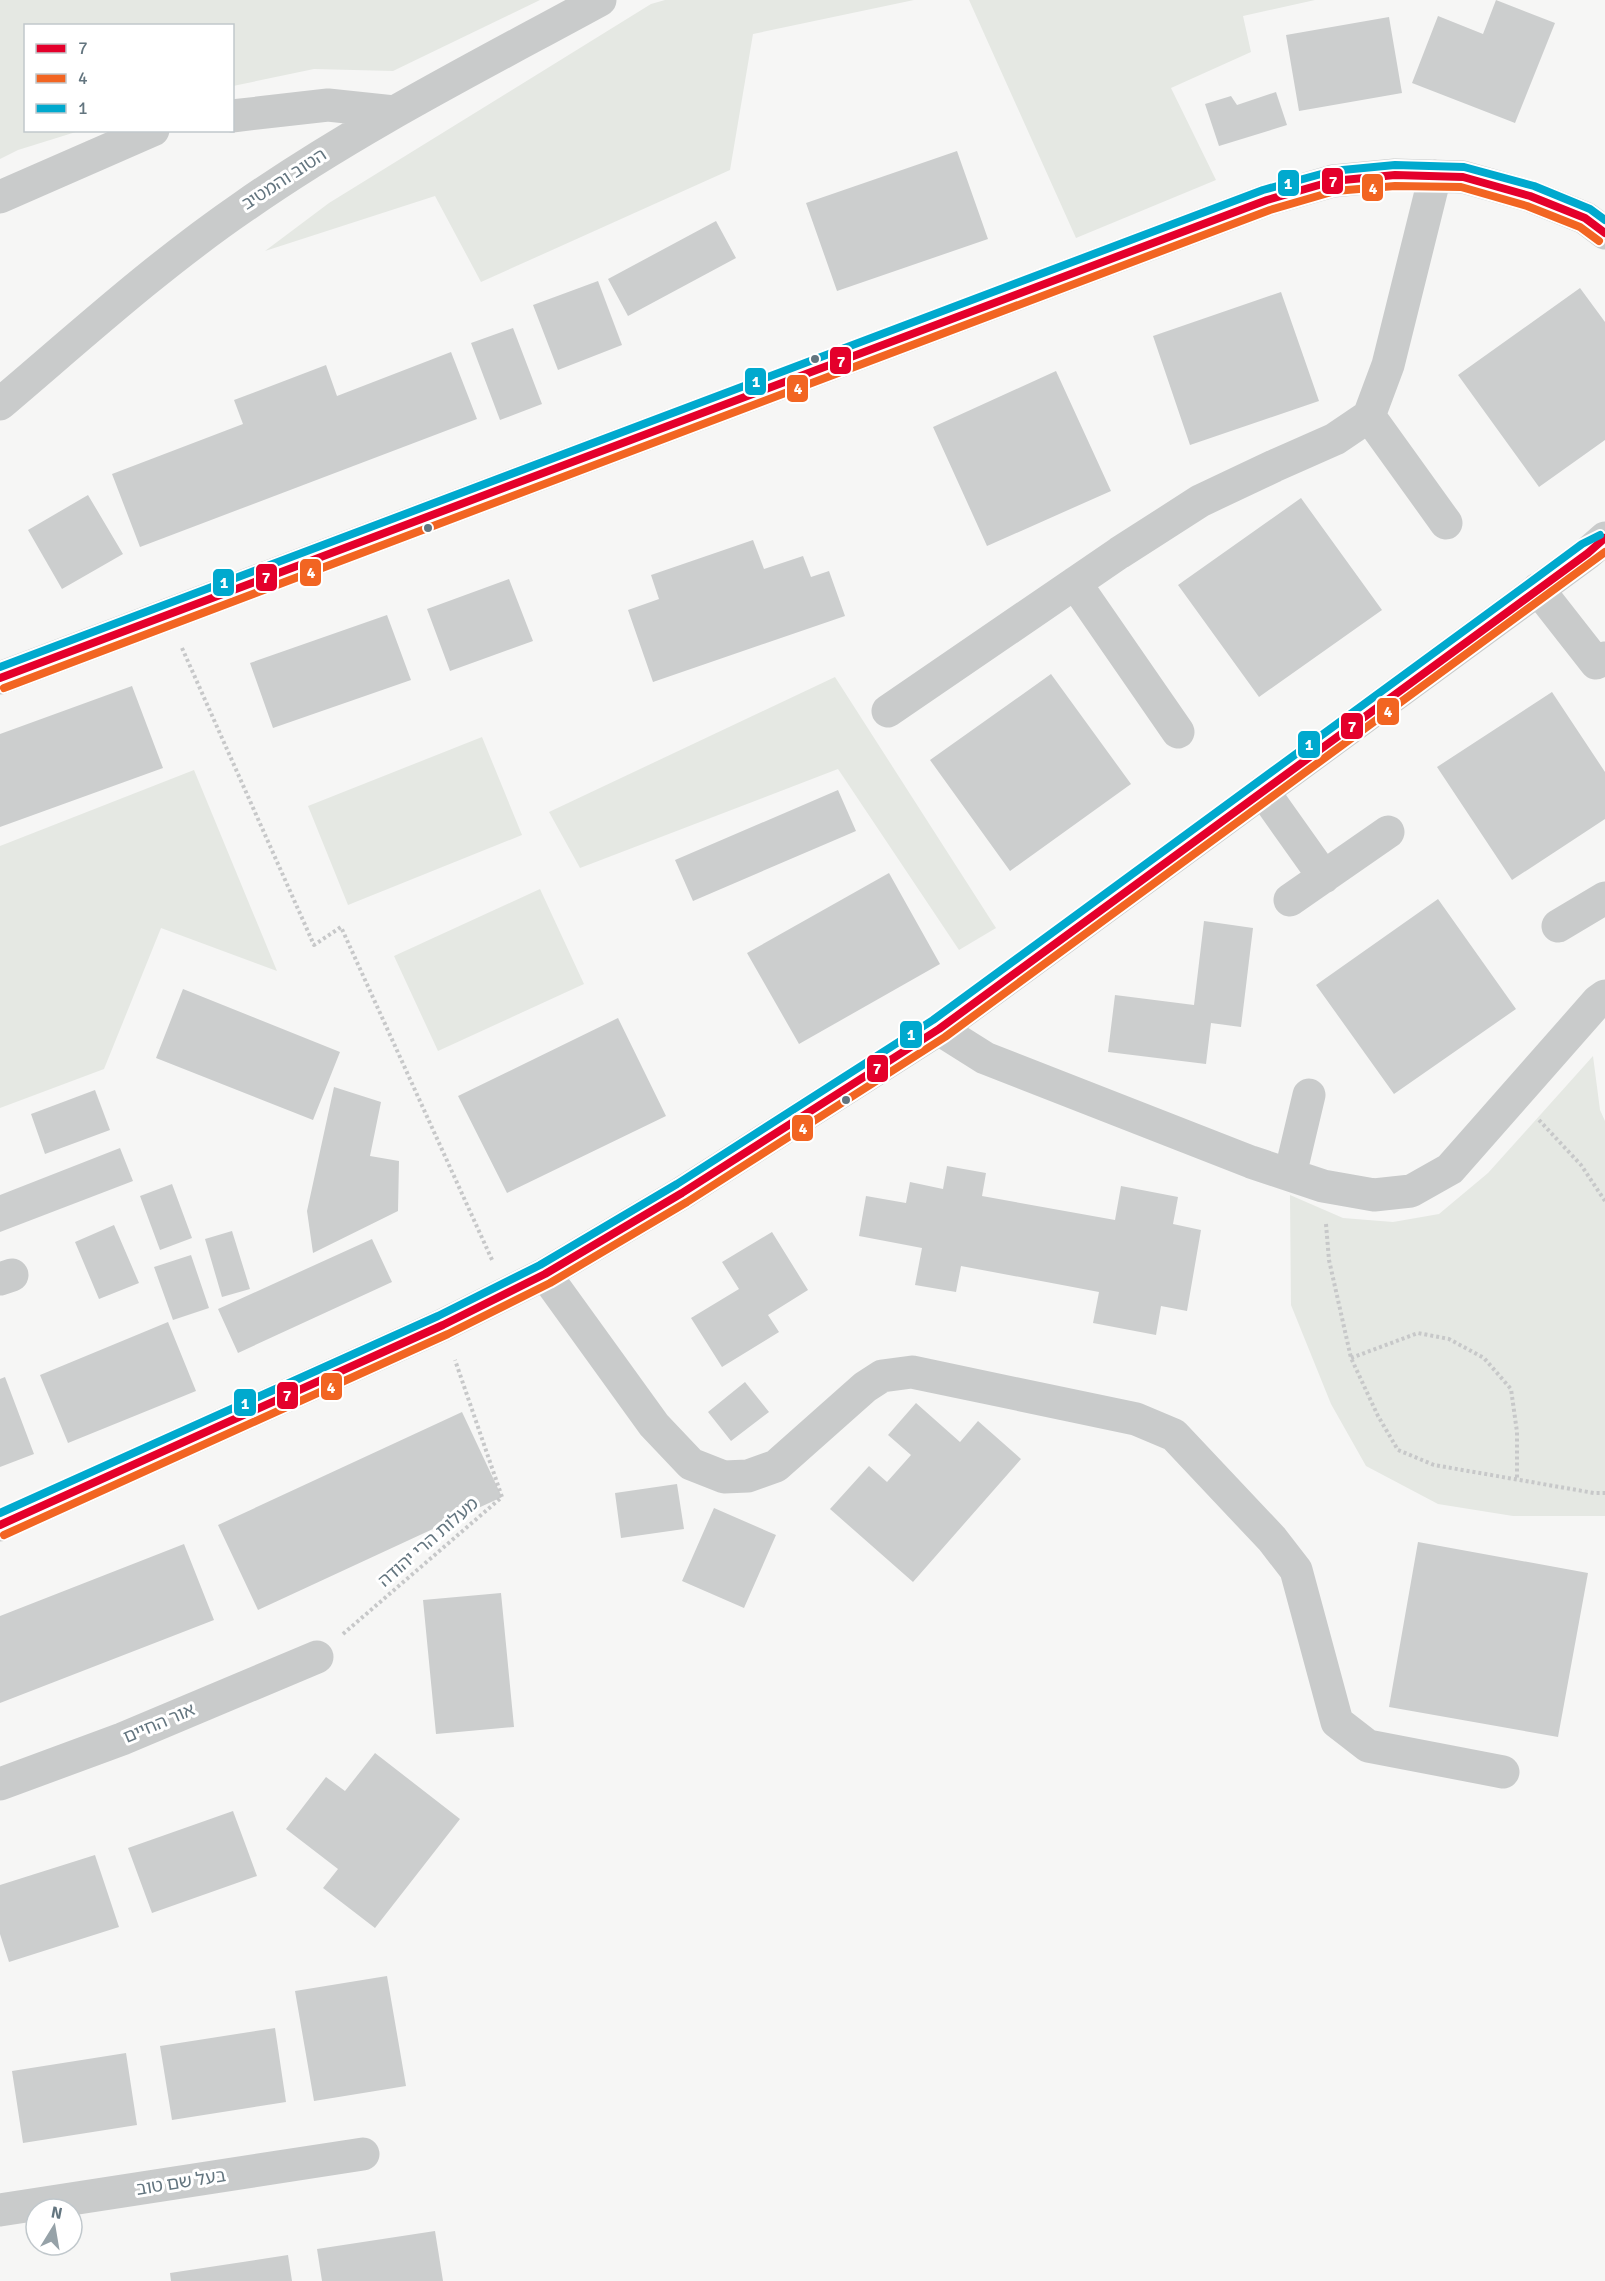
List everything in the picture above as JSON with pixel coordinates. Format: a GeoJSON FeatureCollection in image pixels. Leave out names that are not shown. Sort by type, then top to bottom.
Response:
{"type":"FeatureCollection","features":[{"type":"Feature","properties":{"kind":"street","name":"הטוב והמטיב"},"geometry":{"type":"LineString","coordinates":[[0,404],[185,247],[311,161],[394,112],[600,0]]}},
{"type":"Feature","properties":{"kind":"street"},"geometry":{"type":"LineString","coordinates":[[234,116],[328,105],[394,112]]}},
{"type":"Feature","properties":{"kind":"street"},"geometry":{"type":"LineString","coordinates":[[0,196],[148,132]]}},
{"type":"Feature","properties":{"kind":"street"},"geometry":{"type":"LineString","coordinates":[[0,678],[1267,201],[1333,180],[1395,175],[1463,177],[1530,196],[1585,218],[1605,233]]}},
{"type":"Feature","properties":{"kind":"street"},"geometry":{"type":"LineString","coordinates":[[888,711],[1200,501],[1274,465],[1335,440],[1369,416],[1388,365],[1435,176]]}},
{"type":"Feature","properties":{"kind":"street"},"geometry":{"type":"LineString","coordinates":[[1369,416],[1446,523]]}},
{"type":"Feature","properties":{"kind":"street"},"geometry":{"type":"LineString","coordinates":[[0,1525],[443,1325],[545,1274],[692,1187],[939,1029],[1599,545]]}},
{"type":"Feature","properties":{"kind":"street"},"geometry":{"type":"LineString","coordinates":[[1075,583],[1178,732]]}},
{"type":"Feature","properties":{"kind":"street"},"geometry":{"type":"LineString","coordinates":[[1538,589],[1596,663],[1605,658]]}},
{"type":"Feature","properties":{"kind":"street"},"geometry":{"type":"LineString","coordinates":[[1263,791],[1324,877]]}},
{"type":"Feature","properties":{"kind":"street"},"geometry":{"type":"LineString","coordinates":[[1290,900],[1388,832]]}},
{"type":"Feature","properties":{"kind":"street"},"geometry":{"type":"LineString","coordinates":[[1558,926],[1602,907]]}},
{"type":"Feature","properties":{"kind":"street"},"geometry":{"type":"LineString","coordinates":[[939,1029],[985,1058],[1251,1162],[1323,1185],[1374,1195],[1411,1191],[1450,1169],[1598,1001],[1605,996]]}},
{"type":"Feature","properties":{"kind":"street"},"geometry":{"type":"LineString","coordinates":[[1290,1175],[1308,1095]]}},
{"type":"Feature","properties":{"kind":"street"},"geometry":{"type":"LineString","coordinates":[[545,1274],[654,1425],[691,1464],[724,1477],[748,1476],[776,1466],[865,1387],[882,1376],[912,1372],[1136,1419],[1174,1435],[1272,1539],[1296,1570],[1336,1722],[1368,1746],[1503,1772]]}},
{"type":"Feature","properties":{"kind":"street","name":"אור החיים"},"geometry":{"type":"LineString","coordinates":[[0,1784],[122,1739],[317,1657]]}},
{"type":"Feature","properties":{"kind":"street","name":"בעל שם טוב"},"geometry":{"type":"LineString","coordinates":[[0,2210],[363,2154]]}},
{"type":"Feature","properties":{"kind":"path"},"geometry":{"type":"LineString","coordinates":[[167,615],[314,945],[341,927],[508,1293]]}},
{"type":"Feature","properties":{"kind":"path"},"geometry":{"type":"LineString","coordinates":[[1516,1096],[1581,1165],[1605,1201]]}},
{"type":"Feature","properties":{"kind":"path"},"geometry":{"type":"LineString","coordinates":[[1323,1185],[1329,1260],[1351,1358],[1378,1416],[1398,1450],[1434,1465],[1605,1493]]}},
{"type":"Feature","properties":{"kind":"path","name":"מעלות הרי יהודה"},"geometry":{"type":"LineString","coordinates":[[317,1657],[502,1497],[443,1325]]}},
{"type":"Feature","properties":{"kind":"path"},"geometry":{"type":"LineString","coordinates":[[1351,1358],[1418,1333],[1449,1339],[1484,1358],[1511,1389],[1517,1432],[1517,1480]]}},
{"type":"Feature","properties":{"kind":"shaded area"},"geometry":{"type":"Polygon","coordinates":[[[0,0],[540,0],[393,71],[314,69],[234,86],[234,24],[24,24],[24,132],[76,132],[18,150],[0,159],[0,0]]]}},
{"type":"Feature","properties":{"kind":"shaded area"},"geometry":{"type":"Polygon","coordinates":[[[665,0],[914,0],[753,34],[730,170],[481,282],[435,196],[265,251],[329,203],[651,4],[665,0]]]}},
{"type":"Feature","properties":{"kind":"shaded area"},"geometry":{"type":"Polygon","coordinates":[[[969,0],[1315,0],[1243,16],[1251,52],[1171,88],[1216,180],[1076,238],[969,0]]]}},
{"type":"Feature","properties":{"kind":"shaded area"},"geometry":{"type":"Polygon","coordinates":[[[835,677],[996,928],[959,950],[838,769],[580,868],[549,812],[835,677]]]}},
{"type":"Feature","properties":{"kind":"shaded area"},"geometry":{"type":"Polygon","coordinates":[[[482,737],[522,835],[348,905],[308,806],[482,737]]]}},
{"type":"Feature","properties":{"kind":"shaded area"},"geometry":{"type":"Polygon","coordinates":[[[194,770],[277,971],[161,928],[104,1069],[0,1108],[0,846],[194,770]]]}},
{"type":"Feature","properties":{"kind":"shaded area"},"geometry":{"type":"Polygon","coordinates":[[[540,889],[584,984],[438,1051],[394,956],[540,889]]]}},
{"type":"Feature","properties":{"kind":"shaded area"},"geometry":{"type":"Polygon","coordinates":[[[1593,1056],[1600,1110],[1605,1121],[1605,1516],[1513,1516],[1438,1504],[1366,1466],[1331,1404],[1291,1305],[1290,1195],[1343,1218],[1393,1222],[1439,1214],[1488,1173],[1593,1056]]]}},
{"type":"Feature","properties":{"kind":"building"},"geometry":{"type":"Polygon","coordinates":[[[1496,0],[1555,23],[1515,123],[1412,83],[1438,16],[1483,34],[1496,0]]]}},
{"type":"Feature","properties":{"kind":"building"},"geometry":{"type":"Polygon","coordinates":[[[1389,17],[1402,93],[1299,111],[1286,35],[1389,17]]]}},
{"type":"Feature","properties":{"kind":"building"},"geometry":{"type":"Polygon","coordinates":[[[1276,92],[1287,125],[1219,146],[1205,104],[1231,96],[1237,105],[1276,92]]]}},
{"type":"Feature","properties":{"kind":"building"},"geometry":{"type":"Polygon","coordinates":[[[957,151],[988,239],[837,291],[806,203],[957,151]]]}},
{"type":"Feature","properties":{"kind":"building"},"geometry":{"type":"Polygon","coordinates":[[[716,221],[736,258],[628,316],[608,279],[716,221]]]}},
{"type":"Feature","properties":{"kind":"building"},"geometry":{"type":"Polygon","coordinates":[[[598,281],[622,345],[558,370],[533,305],[598,281]]]}},
{"type":"Feature","properties":{"kind":"building"},"geometry":{"type":"Polygon","coordinates":[[[1580,288],[1605,322],[1605,440],[1539,487],[1458,375],[1580,288]]]}},
{"type":"Feature","properties":{"kind":"building"},"geometry":{"type":"Polygon","coordinates":[[[1281,292],[1319,401],[1190,445],[1153,336],[1281,292]]]}},
{"type":"Feature","properties":{"kind":"building"},"geometry":{"type":"Polygon","coordinates":[[[513,328],[542,404],[500,420],[471,343],[513,328]]]}},
{"type":"Feature","properties":{"kind":"building"},"geometry":{"type":"Polygon","coordinates":[[[451,352],[477,419],[140,547],[112,474],[243,424],[234,400],[326,365],[337,396],[451,352]]]}},
{"type":"Feature","properties":{"kind":"building"},"geometry":{"type":"Polygon","coordinates":[[[1056,371],[1111,491],[987,546],[933,427],[1056,371]]]}},
{"type":"Feature","properties":{"kind":"building"},"geometry":{"type":"Polygon","coordinates":[[[88,495],[123,554],[62,589],[28,530],[88,495]]]}},
{"type":"Feature","properties":{"kind":"building"},"geometry":{"type":"Polygon","coordinates":[[[1301,498],[1382,610],[1259,697],[1178,585],[1301,498]]]}},
{"type":"Feature","properties":{"kind":"building"},"geometry":{"type":"Polygon","coordinates":[[[753,540],[764,569],[803,556],[811,577],[829,571],[845,616],[653,682],[628,610],[659,599],[651,575],[753,540]]]}},
{"type":"Feature","properties":{"kind":"building"},"geometry":{"type":"Polygon","coordinates":[[[509,579],[533,641],[450,671],[427,609],[509,579]]]}},
{"type":"Feature","properties":{"kind":"building"},"geometry":{"type":"Polygon","coordinates":[[[387,615],[411,680],[273,728],[250,663],[387,615]]]}},
{"type":"Feature","properties":{"kind":"building"},"geometry":{"type":"Polygon","coordinates":[[[1051,674],[1131,784],[1010,871],[930,760],[1051,674]]]}},
{"type":"Feature","properties":{"kind":"building"},"geometry":{"type":"Polygon","coordinates":[[[132,686],[163,768],[0,827],[0,734],[132,686]]]}},
{"type":"Feature","properties":{"kind":"building"},"geometry":{"type":"Polygon","coordinates":[[[1552,692],[1605,772],[1605,819],[1512,880],[1437,767],[1552,692]]]}},
{"type":"Feature","properties":{"kind":"building"},"geometry":{"type":"Polygon","coordinates":[[[838,790],[856,831],[693,901],[675,860],[838,790]]]}},
{"type":"Feature","properties":{"kind":"building"},"geometry":{"type":"Polygon","coordinates":[[[889,873],[940,964],[799,1044],[747,953],[889,873]]]}},
{"type":"Feature","properties":{"kind":"building"},"geometry":{"type":"Polygon","coordinates":[[[1438,899],[1516,1009],[1394,1094],[1316,985],[1438,899]]]}},
{"type":"Feature","properties":{"kind":"building"},"geometry":{"type":"Polygon","coordinates":[[[1204,921],[1253,928],[1241,1027],[1211,1023],[1206,1064],[1108,1052],[1115,995],[1194,1005],[1204,921]]]}},
{"type":"Feature","properties":{"kind":"building"},"geometry":{"type":"Polygon","coordinates":[[[183,989],[340,1052],[313,1120],[156,1058],[183,989]]]}},
{"type":"Feature","properties":{"kind":"building"},"geometry":{"type":"Polygon","coordinates":[[[618,1018],[666,1116],[507,1193],[458,1096],[618,1018]]]}},
{"type":"Feature","properties":{"kind":"building"},"geometry":{"type":"Polygon","coordinates":[[[334,1087],[381,1102],[370,1156],[399,1161],[398,1211],[313,1253],[307,1211],[334,1087]]]}},
{"type":"Feature","properties":{"kind":"building"},"geometry":{"type":"Polygon","coordinates":[[[95,1090],[110,1130],[45,1154],[31,1114],[95,1090]]]}},
{"type":"Feature","properties":{"kind":"building"},"geometry":{"type":"Polygon","coordinates":[[[120,1148],[133,1181],[0,1232],[0,1195],[120,1148]]]}},
{"type":"Feature","properties":{"kind":"building"},"geometry":{"type":"Polygon","coordinates":[[[947,1166],[986,1173],[982,1196],[1115,1220],[1121,1186],[1178,1197],[1173,1224],[1201,1230],[1187,1311],[1161,1306],[1156,1335],[1093,1323],[1099,1292],[961,1266],[956,1292],[915,1285],[922,1248],[859,1236],[866,1196],[906,1203],[910,1182],[943,1189],[947,1166]]]}},
{"type":"Feature","properties":{"kind":"building"},"geometry":{"type":"Polygon","coordinates":[[[172,1184],[192,1238],[160,1250],[140,1196],[172,1184]]]}},
{"type":"Feature","properties":{"kind":"building"},"geometry":{"type":"Polygon","coordinates":[[[114,1225],[139,1283],[99,1299],[75,1242],[114,1225]]]}},
{"type":"Feature","properties":{"kind":"building"},"geometry":{"type":"Polygon","coordinates":[[[232,1231],[250,1289],[222,1297],[205,1239],[232,1231]]]}},
{"type":"Feature","properties":{"kind":"building"},"geometry":{"type":"Polygon","coordinates":[[[772,1232],[808,1290],[768,1315],[779,1332],[722,1367],[691,1318],[739,1289],[722,1262],[772,1232]]]}},
{"type":"Feature","properties":{"kind":"building"},"geometry":{"type":"Polygon","coordinates":[[[372,1239],[392,1282],[238,1353],[218,1309],[372,1239]]]}},
{"type":"Feature","properties":{"kind":"building"},"geometry":{"type":"Polygon","coordinates":[[[191,1255],[209,1308],[173,1320],[154,1267],[191,1255]]]}},
{"type":"Feature","properties":{"kind":"building"},"geometry":{"type":"Polygon","coordinates":[[[168,1322],[196,1391],[68,1443],[40,1375],[168,1322]]]}},
{"type":"Feature","properties":{"kind":"building"},"geometry":{"type":"Polygon","coordinates":[[[5,1377],[34,1454],[0,1467],[0,1379],[5,1377]]]}},
{"type":"Feature","properties":{"kind":"building"},"geometry":{"type":"Polygon","coordinates":[[[745,1382],[769,1412],[731,1441],[708,1412],[745,1382]]]}},
{"type":"Feature","properties":{"kind":"building"},"geometry":{"type":"Polygon","coordinates":[[[916,1403],[960,1442],[978,1421],[1021,1459],[913,1582],[830,1509],[869,1466],[887,1482],[911,1455],[888,1435],[916,1403]]]}},
{"type":"Feature","properties":{"kind":"building"},"geometry":{"type":"Polygon","coordinates":[[[462,1412],[502,1497],[258,1610],[218,1525],[462,1412]]]}},
{"type":"Feature","properties":{"kind":"building"},"geometry":{"type":"Polygon","coordinates":[[[677,1484],[684,1529],[621,1538],[615,1493],[677,1484]]]}},
{"type":"Feature","properties":{"kind":"building"},"geometry":{"type":"Polygon","coordinates":[[[714,1508],[776,1535],[744,1608],[682,1581],[714,1508]]]}},
{"type":"Feature","properties":{"kind":"building"},"geometry":{"type":"Polygon","coordinates":[[[1418,1542],[1588,1573],[1558,1737],[1389,1707],[1418,1542]]]}},
{"type":"Feature","properties":{"kind":"building"},"geometry":{"type":"Polygon","coordinates":[[[184,1544],[214,1620],[0,1703],[0,1616],[184,1544]]]}},
{"type":"Feature","properties":{"kind":"building"},"geometry":{"type":"Polygon","coordinates":[[[501,1593],[514,1727],[436,1734],[423,1600],[501,1593]]]}},
{"type":"Feature","properties":{"kind":"building"},"geometry":{"type":"Polygon","coordinates":[[[375,1753],[460,1819],[375,1928],[323,1888],[338,1869],[286,1829],[326,1777],[345,1791],[375,1753]]]}},
{"type":"Feature","properties":{"kind":"building"},"geometry":{"type":"Polygon","coordinates":[[[233,1811],[257,1876],[152,1913],[128,1848],[233,1811]]]}},
{"type":"Feature","properties":{"kind":"building"},"geometry":{"type":"Polygon","coordinates":[[[95,1855],[119,1927],[9,1962],[0,1934],[0,1885],[95,1855]]]}},
{"type":"Feature","properties":{"kind":"building"},"geometry":{"type":"Polygon","coordinates":[[[387,1976],[406,2086],[314,2101],[295,1991],[387,1976]]]}},
{"type":"Feature","properties":{"kind":"building"},"geometry":{"type":"Polygon","coordinates":[[[275,2028],[286,2102],[172,2120],[160,2046],[275,2028]]]}},
{"type":"Feature","properties":{"kind":"building"},"geometry":{"type":"Polygon","coordinates":[[[126,2053],[137,2125],[23,2143],[12,2071],[126,2053]]]}},
{"type":"Feature","properties":{"kind":"building"},"geometry":{"type":"Polygon","coordinates":[[[435,2231],[443,2281],[322,2281],[317,2249],[435,2231]]]}},
{"type":"Feature","properties":{"kind":"building"},"geometry":{"type":"Polygon","coordinates":[[[288,2255],[292,2281],[171,2281],[170,2273],[288,2255]]]}},
{"type":"Feature","properties":{"kind":"transit line","name":"1"},"geometry":{"type":"LineString","coordinates":[[0,667],[1263,190],[1332,171],[1395,165],[1464,167],[1534,186],[1590,209],[1605,220]]}},
{"type":"Feature","properties":{"kind":"transit line","name":"7"},"geometry":{"type":"LineString","coordinates":[[0,678],[1267,200],[1333,181],[1395,175],[1463,177],[1530,196],[1585,218],[1605,233]]}},
{"type":"Feature","properties":{"kind":"transit line","name":"4"},"geometry":{"type":"LineString","coordinates":[[4,688],[1270,210],[1335,191],[1395,186],[1461,187],[1527,206],[1580,227],[1599,241]]}},
{"type":"Feature","properties":{"kind":"transit line","name":"1"},"geometry":{"type":"LineString","coordinates":[[0,1513],[438,1316],[540,1265],[677,1184],[933,1020],[1582,544],[1600,535]]}},
{"type":"Feature","properties":{"kind":"transit line","name":"7"},"geometry":{"type":"LineString","coordinates":[[0,1525],[443,1325],[545,1274],[682,1193],[939,1029],[1588,553],[1605,538]]}},
{"type":"Feature","properties":{"kind":"transit line","name":"4"},"geometry":{"type":"LineString","coordinates":[[4,1535],[448,1334],[550,1283],[687,1202],[945,1037],[1605,552]]}}]}
